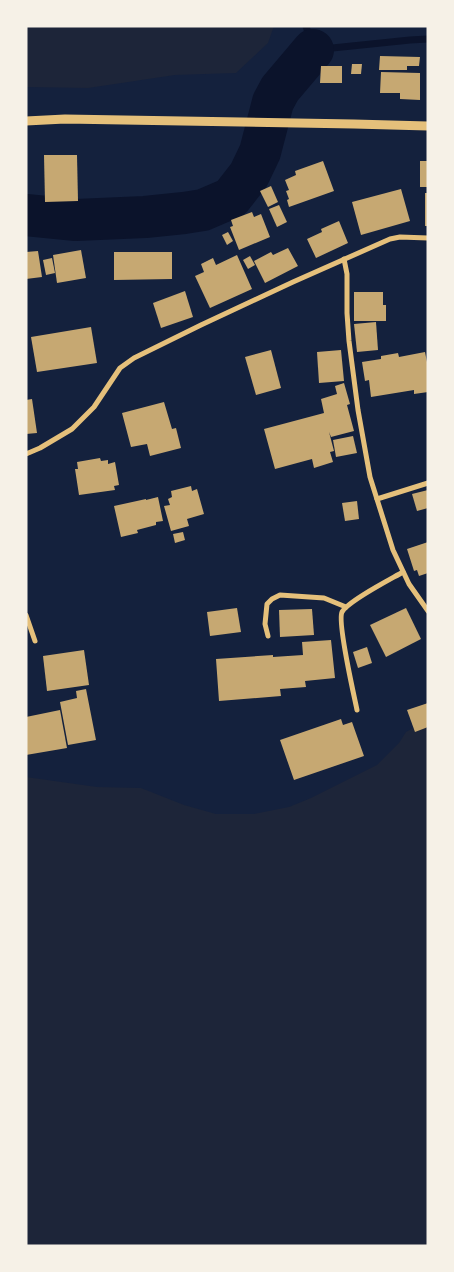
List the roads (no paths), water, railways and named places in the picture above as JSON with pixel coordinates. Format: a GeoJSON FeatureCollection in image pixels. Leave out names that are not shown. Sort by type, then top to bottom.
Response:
{"type":"FeatureCollection","features":[{"type":"Feature","properties":{"kind":"street"},"geometry":{"type":"LineString","coordinates":[[26,121],[65,119],[428,126]]}},
{"type":"Feature","properties":{"kind":"street"},"geometry":{"type":"LineString","coordinates":[[26,454],[72,429],[94,407],[120,368],[134,358],[218,317],[390,239],[400,237],[428,238]]}},
{"type":"Feature","properties":{"kind":"street"},"geometry":{"type":"LineString","coordinates":[[344,259],[347,279],[346,313],[358,410],[370,477],[393,550],[409,584],[428,611]]}},
{"type":"Feature","properties":{"kind":"street"},"geometry":{"type":"LineString","coordinates":[[377,499],[428,483]]}},
{"type":"Feature","properties":{"kind":"street"},"geometry":{"type":"LineString","coordinates":[[357,710],[343,635],[342,612],[353,601],[403,572]]}},
{"type":"Feature","properties":{"kind":"street"},"geometry":{"type":"LineString","coordinates":[[268,636],[265,624],[267,604],[280,595],[324,598],[346,607]]}},
{"type":"Feature","properties":{"kind":"street"},"geometry":{"type":"LineString","coordinates":[[26,615],[35,641]]}},
{"type":"Feature","properties":{"kind":"waterway"},"geometry":{"type":"LineString","coordinates":[[306,26],[313,50],[428,39]]}},
{"type":"Feature","properties":{"kind":"waterway"},"geometry":{"type":"LineString","coordinates":[[26,215],[76,220],[145,217],[203,210],[231,198],[249,175],[260,152],[273,102],[280,89],[313,50]]}}]}
